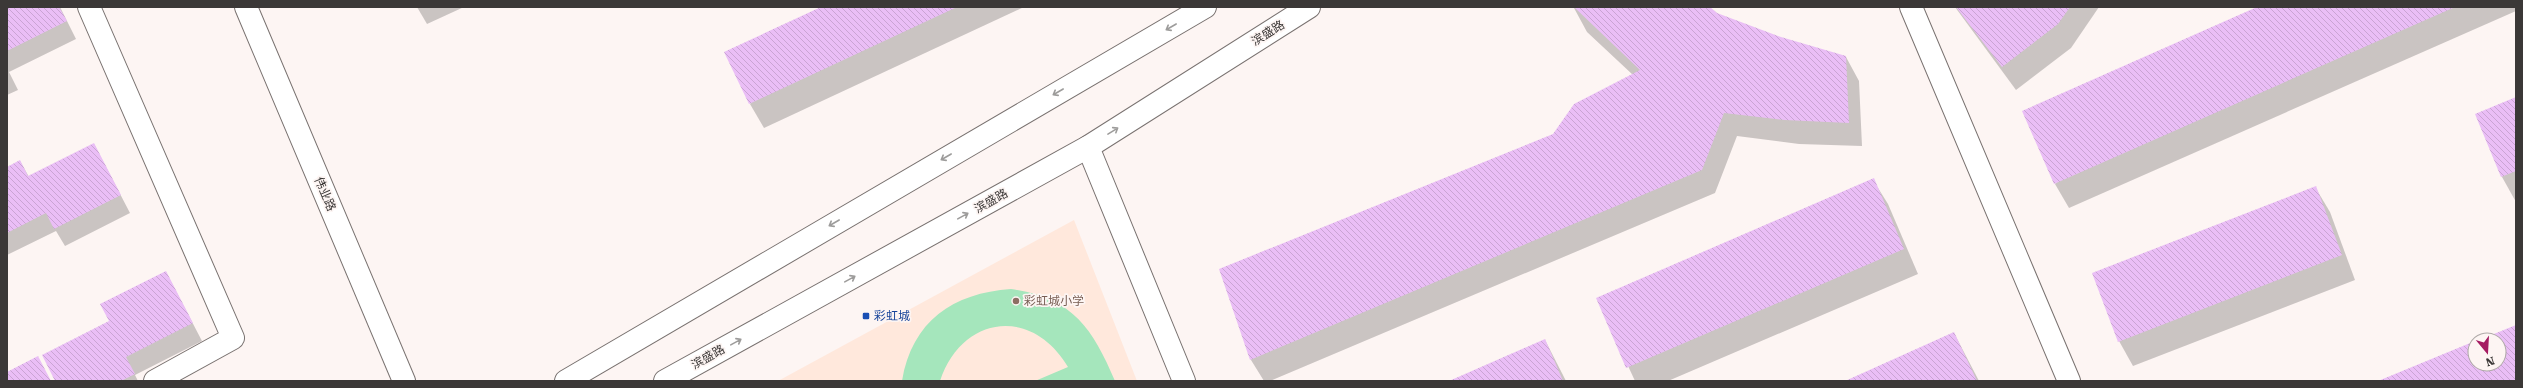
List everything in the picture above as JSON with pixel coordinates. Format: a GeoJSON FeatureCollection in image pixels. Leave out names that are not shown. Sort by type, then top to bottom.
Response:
{"type":"FeatureCollection","features":[{"type":"Feature","properties":{"kind":"main road"},"geometry":{"type":"LineString","coordinates":[[89,7],[233,338],[155,381]]}},
{"type":"Feature","properties":{"kind":"main road","name":"伟业路"},"geometry":{"type":"LineString","coordinates":[[246,7],[404,381]]}},
{"type":"Feature","properties":{"kind":"main road"},"geometry":{"type":"LineString","coordinates":[[566,381],[1205,7]]}},
{"type":"Feature","properties":{"kind":"main road","name":"滨盛路"},"geometry":{"type":"LineString","coordinates":[[665,381],[1088,147],[1309,7]]}},
{"type":"Feature","properties":{"kind":"main road"},"geometry":{"type":"LineString","coordinates":[[1911,7],[2068,381]]}},
{"type":"Feature","properties":{"kind":"main road"},"geometry":{"type":"LineString","coordinates":[[1088,147],[1184,381]]}},
{"type":"Feature","properties":{"kind":"shaded area","name":"彩虹城小学"},"geometry":{"type":"Polygon","coordinates":[[[1074,220],[1137,381],[778,381],[1074,220]]]}},
{"type":"Feature","properties":{"kind":"green space"},"geometry":{"type":"Polygon","coordinates":[[[1011,289],[1032,293],[1050,300],[1065,308],[1077,318],[1098,345],[1115,381],[1035,381],[1068,367],[1053,347],[1036,334],[1017,327],[999,326],[981,331],[964,342],[950,359],[940,381],[902,381],[907,360],[915,342],[938,314],[954,304],[971,297],[1011,289]]]}},
{"type":"Feature","properties":{"kind":"building"},"geometry":{"type":"Polygon","coordinates":[[[7,7],[59,7],[67,21],[7,51],[7,7]]]}},
{"type":"Feature","properties":{"kind":"building"},"geometry":{"type":"Polygon","coordinates":[[[821,7],[957,7],[749,104],[724,52],[821,7]]]}},
{"type":"Feature","properties":{"kind":"building"},"geometry":{"type":"Polygon","coordinates":[[[1574,7],[1710,7],[1717,13],[1781,37],[1846,56],[1849,123],[1785,120],[1724,113],[1702,170],[1250,360],[1219,269],[1553,134],[1574,104],[1640,70],[1574,7]]]}},
{"type":"Feature","properties":{"kind":"building"},"geometry":{"type":"Polygon","coordinates":[[[1956,7],[2070,7],[2058,24],[2002,67],[1956,7]]]}},
{"type":"Feature","properties":{"kind":"building"},"geometry":{"type":"Polygon","coordinates":[[[2257,7],[2455,7],[2054,184],[2022,111],[2257,7]]]}},
{"type":"Feature","properties":{"kind":"building"},"geometry":{"type":"Polygon","coordinates":[[[2516,97],[2516,171],[2501,177],[2475,114],[2516,97]]]}},
{"type":"Feature","properties":{"kind":"building"},"geometry":{"type":"Polygon","coordinates":[[[94,143],[121,195],[54,229],[46,213],[7,233],[7,167],[20,160],[28,176],[94,143]]]}},
{"type":"Feature","properties":{"kind":"building"},"geometry":{"type":"Polygon","coordinates":[[[1874,178],[1904,249],[1626,368],[1596,298],[1874,178]]]}},
{"type":"Feature","properties":{"kind":"building"},"geometry":{"type":"Polygon","coordinates":[[[2316,186],[2342,255],[2118,342],[2092,273],[2316,186]]]}},
{"type":"Feature","properties":{"kind":"building"},"geometry":{"type":"Polygon","coordinates":[[[166,271],[193,323],[126,357],[135,374],[121,381],[55,381],[42,355],[109,321],[100,304],[166,271]]]}},
{"type":"Feature","properties":{"kind":"building"},"geometry":{"type":"Polygon","coordinates":[[[2516,325],[2516,381],[2378,381],[2467,344],[2467,372],[2507,372],[2507,332],[2499,332],[2516,325]]]}},
{"type":"Feature","properties":{"kind":"building"},"geometry":{"type":"Polygon","coordinates":[[[1954,332],[1977,381],[1845,381],[1954,332]]]}},
{"type":"Feature","properties":{"kind":"building"},"geometry":{"type":"Polygon","coordinates":[[[1545,339],[1563,381],[1449,381],[1545,339]]]}},
{"type":"Feature","properties":{"kind":"building"},"geometry":{"type":"Polygon","coordinates":[[[38,356],[51,381],[7,381],[7,372],[38,356]]]}},
{"type":"Feature","properties":{"kind":"place","name":"彩虹城小学"},"geometry":{"type":"Point","coordinates":[1016,301]}},
{"type":"Feature","properties":{"kind":"place","name":"彩虹城"},"geometry":{"type":"Point","coordinates":[866,316]}}]}
